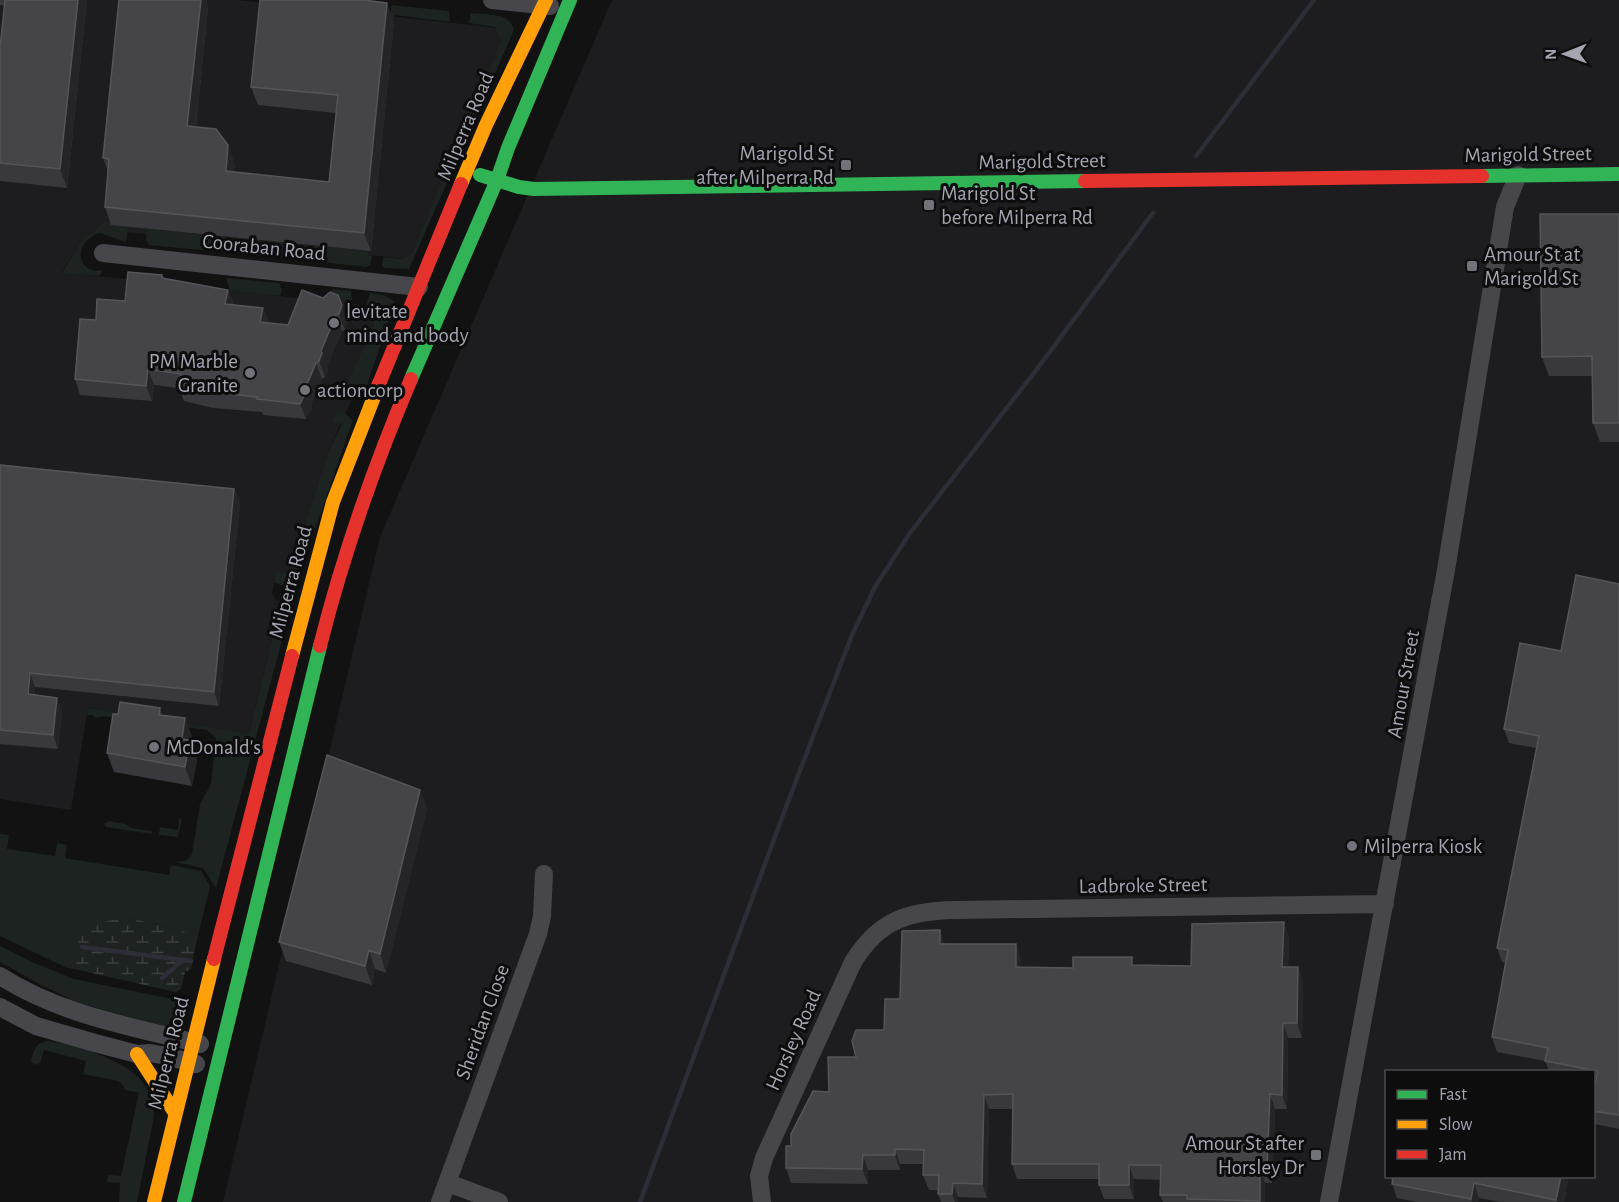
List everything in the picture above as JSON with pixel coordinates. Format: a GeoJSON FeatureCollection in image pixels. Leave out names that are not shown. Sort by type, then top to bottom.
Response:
{"type":"FeatureCollection","features":[{"type":"Feature","properties":{"kind":"main road","name":"Milperra Road"},"geometry":{"type":"LineString","coordinates":[[154,1202],[236,867],[330,512],[355,444],[486,125],[545,2]]}},
{"type":"Feature","properties":{"kind":"main road"},"geometry":{"type":"LineString","coordinates":[[184,1202],[330,606],[353,530],[384,443],[497,180],[511,140],[568,4]]}},
{"type":"Feature","properties":{"kind":"main road","name":"Marigold Street"},"geometry":{"type":"LineString","coordinates":[[469,171],[534,189],[1619,174]]}},
{"type":"Feature","properties":{"kind":"main road"},"geometry":{"type":"LineString","coordinates":[[137,1054],[175,1113]]}},
{"type":"Feature","properties":{"kind":"street"},"geometry":{"type":"LineString","coordinates":[[492,0],[568,4]]}},
{"type":"Feature","properties":{"kind":"street","name":"Amour Street"},"geometry":{"type":"LineString","coordinates":[[1329,1202],[1446,570],[1505,207],[1518,175]]}},
{"type":"Feature","properties":{"kind":"street","name":"Cooraban Road"},"geometry":{"type":"LineString","coordinates":[[103,252],[419,287]]}},
{"type":"Feature","properties":{"kind":"street","name":"Sheridan Close"},"geometry":{"type":"LineString","coordinates":[[440,1202],[538,934],[543,906],[544,874]]}},
{"type":"Feature","properties":{"kind":"street","name":"Ladbroke Street"},"geometry":{"type":"LineString","coordinates":[[903,917],[945,910],[1385,904]]}},
{"type":"Feature","properties":{"kind":"street","name":"Horsley Road"},"geometry":{"type":"LineString","coordinates":[[762,1202],[759,1176],[764,1158],[853,962],[862,947],[874,935],[888,924],[903,917]]}},
{"type":"Feature","properties":{"kind":"street"},"geometry":{"type":"LineString","coordinates":[[0,976],[68,1010],[114,1024],[222,1050]]}},
{"type":"Feature","properties":{"kind":"street"},"geometry":{"type":"LineString","coordinates":[[0,1007],[36,1026],[137,1054],[150,1053],[217,1069]]}},
{"type":"Feature","properties":{"kind":"street"},"geometry":{"type":"LineString","coordinates":[[448,1183],[499,1202]]}},
{"type":"Feature","properties":{"kind":"shaded area"},"geometry":{"type":"Polygon","coordinates":[[[0,0],[238,0],[491,27],[496,28],[503,39],[431,217],[409,259],[105,230],[104,223],[81,241],[62,272],[370,306],[386,325],[328,452],[289,575],[276,572],[272,594],[276,600],[281,602],[249,733],[88,708],[71,810],[0,799],[0,0]]]}},
{"type":"Feature","properties":{"kind":"shaded area"},"geometry":{"type":"Polygon","coordinates":[[[612,0],[1619,0],[1619,1202],[223,1202],[380,537],[612,0]]]}},
{"type":"Feature","properties":{"kind":"green space"},"geometry":{"type":"Polygon","coordinates":[[[391,5],[449,11],[450,22],[395,15],[394,21],[390,21],[391,5]]]}},
{"type":"Feature","properties":{"kind":"green space"},"geometry":{"type":"Polygon","coordinates":[[[471,13],[502,17],[511,24],[514,30],[409,269],[384,268],[383,257],[401,259],[412,253],[501,41],[495,27],[469,23],[471,13]]]}},
{"type":"Feature","properties":{"kind":"green space"},"geometry":{"type":"Polygon","coordinates":[[[105,222],[128,227],[126,242],[100,233],[85,243],[81,256],[83,263],[87,268],[103,270],[99,276],[62,273],[81,241],[105,222]]]}},
{"type":"Feature","properties":{"kind":"green space"},"geometry":{"type":"Polygon","coordinates":[[[147,229],[286,243],[285,258],[149,245],[146,240],[147,229]]]}},
{"type":"Feature","properties":{"kind":"green space"},"geometry":{"type":"Polygon","coordinates":[[[304,245],[369,251],[368,255],[372,256],[370,265],[367,267],[302,260],[304,245]]]}},
{"type":"Feature","properties":{"kind":"green space"},"geometry":{"type":"Polygon","coordinates":[[[226,278],[279,283],[282,290],[280,296],[230,291],[226,278]]]}},
{"type":"Feature","properties":{"kind":"green space"},"geometry":{"type":"Polygon","coordinates":[[[333,289],[351,291],[352,304],[324,301],[326,295],[333,289]]]}},
{"type":"Feature","properties":{"kind":"green space"},"geometry":{"type":"Polygon","coordinates":[[[370,293],[384,295],[395,302],[363,397],[354,396],[346,389],[346,385],[373,328],[373,318],[365,309],[370,293]]]}},
{"type":"Feature","properties":{"kind":"green space"},"geometry":{"type":"Polygon","coordinates":[[[337,411],[342,411],[353,420],[295,588],[274,583],[276,572],[289,574],[328,452],[342,424],[331,422],[337,411]]]}},
{"type":"Feature","properties":{"kind":"green space"},"geometry":{"type":"Polygon","coordinates":[[[281,602],[291,606],[216,888],[203,868],[175,862],[186,861],[192,854],[200,804],[211,784],[216,738],[207,730],[104,716],[95,718],[93,715],[87,715],[88,708],[249,733],[281,602]]]}},
{"type":"Feature","properties":{"kind":"green space"},"geometry":{"type":"Polygon","coordinates":[[[179,818],[182,820],[178,837],[159,835],[160,827],[178,830],[179,818]]]}},
{"type":"Feature","properties":{"kind":"green space"},"geometry":{"type":"Polygon","coordinates":[[[109,821],[125,824],[131,828],[152,831],[152,834],[106,827],[104,824],[109,821]]]}},
{"type":"Feature","properties":{"kind":"green space"},"geometry":{"type":"Polygon","coordinates":[[[0,834],[9,835],[7,849],[55,856],[57,843],[67,845],[65,858],[169,875],[171,865],[201,871],[210,886],[198,935],[126,917],[75,963],[65,967],[0,936],[0,834]]]}},
{"type":"Feature","properties":{"kind":"green space"},"geometry":{"type":"Polygon","coordinates":[[[126,917],[198,935],[191,969],[185,972],[181,989],[176,992],[65,967],[75,963],[81,927],[126,917]]]}},
{"type":"Feature","properties":{"kind":"green space"},"geometry":{"type":"Polygon","coordinates":[[[0,946],[74,979],[177,1000],[182,1006],[179,1016],[170,1020],[168,1028],[79,1003],[0,962],[0,946]]]}},
{"type":"Feature","properties":{"kind":"green space"},"geometry":{"type":"Polygon","coordinates":[[[47,1041],[69,1045],[109,1058],[131,1071],[145,1086],[152,1101],[154,1116],[137,1202],[119,1202],[120,1183],[107,1182],[108,1175],[121,1176],[139,1093],[125,1090],[118,1081],[83,1074],[86,1061],[44,1050],[40,1063],[34,1065],[31,1061],[36,1048],[40,1043],[47,1041]]]}},
{"type":"Feature","properties":{"kind":"building"},"geometry":{"type":"Polygon","coordinates":[[[5,0],[78,0],[60,169],[0,163],[0,48],[5,0]]]}},
{"type":"Feature","properties":{"kind":"building"},"geometry":{"type":"Polygon","coordinates":[[[119,0],[201,0],[187,126],[216,129],[228,145],[226,171],[329,182],[338,95],[251,87],[260,0],[364,0],[387,3],[364,233],[105,207],[109,159],[103,158],[119,0]]]}},
{"type":"Feature","properties":{"kind":"building"},"geometry":{"type":"Polygon","coordinates":[[[1540,214],[1619,214],[1619,423],[1593,423],[1592,356],[1542,357],[1540,214]]]}},
{"type":"Feature","properties":{"kind":"building"},"geometry":{"type":"Polygon","coordinates":[[[128,272],[162,275],[162,278],[228,290],[225,304],[263,308],[260,322],[288,325],[302,290],[323,298],[330,292],[338,295],[342,305],[339,314],[336,315],[300,404],[208,392],[178,385],[181,374],[148,369],[146,386],[75,379],[80,319],[96,320],[97,299],[125,301],[128,272]]]}},
{"type":"Feature","properties":{"kind":"building"},"geometry":{"type":"Polygon","coordinates":[[[0,465],[234,489],[214,692],[30,673],[28,694],[57,698],[53,735],[0,730],[0,465]]]}},
{"type":"Feature","properties":{"kind":"building"},"geometry":{"type":"Polygon","coordinates":[[[1576,575],[1619,584],[1619,1115],[1595,1111],[1595,1084],[1598,1071],[1545,1061],[1548,1048],[1492,1037],[1508,950],[1497,948],[1539,736],[1504,729],[1520,643],[1561,651],[1576,575]]]}},
{"type":"Feature","properties":{"kind":"building"},"geometry":{"type":"Polygon","coordinates":[[[120,702],[160,708],[159,715],[185,718],[182,739],[190,740],[185,767],[107,753],[113,714],[118,714],[120,702]]]}},
{"type":"Feature","properties":{"kind":"building"},"geometry":{"type":"Polygon","coordinates":[[[327,755],[420,790],[380,954],[369,950],[365,966],[279,942],[327,755]]]}},
{"type":"Feature","properties":{"kind":"building"},"geometry":{"type":"Polygon","coordinates":[[[1284,922],[1282,967],[1298,967],[1297,1023],[1283,1023],[1282,1095],[1270,1094],[1267,1169],[1260,1168],[1260,1201],[1187,1199],[1187,1195],[1160,1195],[1161,1165],[1129,1165],[1129,1185],[1099,1185],[1099,1164],[1012,1164],[1013,1094],[984,1095],[982,1184],[953,1183],[952,1194],[938,1194],[939,1175],[923,1175],[924,1150],[895,1149],[895,1155],[863,1155],[862,1169],[786,1168],[786,1146],[791,1146],[791,1134],[813,1091],[829,1092],[828,1057],[856,1057],[852,1041],[856,1030],[884,1030],[885,999],[900,999],[902,931],[940,930],[940,944],[1016,944],[1016,967],[1073,968],[1073,957],[1132,957],[1132,965],[1191,966],[1192,924],[1284,922]]]}},
{"type":"Feature","properties":{"kind":"building"},"geometry":{"type":"Polygon","coordinates":[[[1393,1178],[1561,1178],[1556,1200],[1474,1183],[1471,1199],[1392,1184],[1393,1178]]]}},
{"type":"Feature","properties":{"kind":"waterway"},"geometry":{"type":"LineString","coordinates":[[1196,156],[1314,0]]}},
{"type":"Feature","properties":{"kind":"waterway"},"geometry":{"type":"LineString","coordinates":[[640,1202],[786,807],[852,635],[876,585],[910,533],[1040,365],[1153,213]]}},
{"type":"Feature","properties":{"kind":"waterway"},"geometry":{"type":"LineString","coordinates":[[82,947],[191,961]]}},
{"type":"Feature","properties":{"kind":"waterway"},"geometry":{"type":"LineString","coordinates":[[162,978],[182,961]]}},
{"type":"Feature","properties":{"kind":"traffic: fast"},"geometry":{"type":"LineString","coordinates":[[411,379],[497,180],[508,148],[570,0]]}},
{"type":"Feature","properties":{"kind":"traffic: fast"},"geometry":{"type":"LineString","coordinates":[[1482,176],[1619,174]]}},
{"type":"Feature","properties":{"kind":"traffic: fast"},"geometry":{"type":"LineString","coordinates":[[480,175],[519,187],[534,189],[1085,181]]}},
{"type":"Feature","properties":{"kind":"traffic: fast"},"geometry":{"type":"LineString","coordinates":[[184,1202],[320,646]]}},
{"type":"Feature","properties":{"kind":"traffic: slow"},"geometry":{"type":"LineString","coordinates":[[461,184],[486,125],[546,0]]}},
{"type":"Feature","properties":{"kind":"traffic: slow"},"geometry":{"type":"LineString","coordinates":[[292,656],[333,502],[379,384]]}},
{"type":"Feature","properties":{"kind":"traffic: slow"},"geometry":{"type":"LineString","coordinates":[[154,1202],[214,959]]}},
{"type":"Feature","properties":{"kind":"traffic: slow"},"geometry":{"type":"LineString","coordinates":[[137,1054],[175,1113]]}},
{"type":"Feature","properties":{"kind":"traffic: jam"},"geometry":{"type":"LineString","coordinates":[[1085,181],[1482,176]]}},
{"type":"Feature","properties":{"kind":"traffic: jam"},"geometry":{"type":"LineString","coordinates":[[379,384],[461,184]]}},
{"type":"Feature","properties":{"kind":"traffic: jam"},"geometry":{"type":"LineString","coordinates":[[320,646],[360,511],[411,379]]}},
{"type":"Feature","properties":{"kind":"traffic: jam"},"geometry":{"type":"LineString","coordinates":[[214,959],[292,656]]}},
{"type":"Feature","properties":{"kind":"place","name":"Marigold St after Milperra Rd"},"geometry":{"type":"Point","coordinates":[846,165]}},
{"type":"Feature","properties":{"kind":"place","name":"Marigold St before Milperra Rd"},"geometry":{"type":"Point","coordinates":[929,205]}},
{"type":"Feature","properties":{"kind":"place","name":"Amour St at Marigold St"},"geometry":{"type":"Point","coordinates":[1472,266]}},
{"type":"Feature","properties":{"kind":"place","name":"levitate mind and body"},"geometry":{"type":"Point","coordinates":[334,323]}},
{"type":"Feature","properties":{"kind":"place","name":"PM Marble Granite"},"geometry":{"type":"Point","coordinates":[250,373]}},
{"type":"Feature","properties":{"kind":"place","name":"actioncorp"},"geometry":{"type":"Point","coordinates":[305,390]}},
{"type":"Feature","properties":{"kind":"place","name":"McDonald's"},"geometry":{"type":"Point","coordinates":[154,747]}},
{"type":"Feature","properties":{"kind":"place","name":"Milperra Kiosk"},"geometry":{"type":"Point","coordinates":[1352,846]}},
{"type":"Feature","properties":{"kind":"place","name":"Amour St after Horsley Dr"},"geometry":{"type":"Point","coordinates":[1316,1155]}}]}
